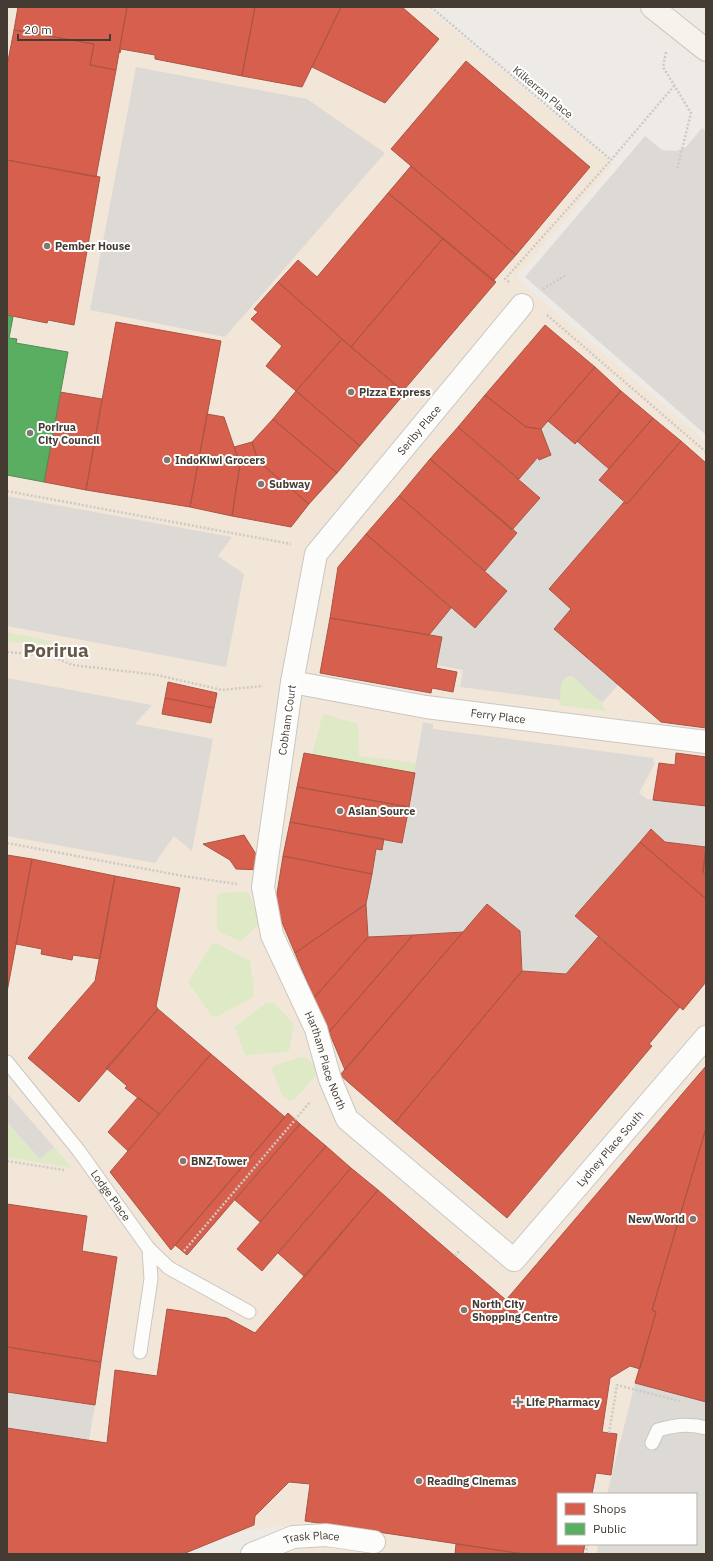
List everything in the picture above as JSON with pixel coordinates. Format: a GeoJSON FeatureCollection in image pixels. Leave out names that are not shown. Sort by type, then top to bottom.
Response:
{"type":"FeatureCollection","features":[{"type":"Feature","properties":{"kind":"street"},"geometry":{"type":"LineString","coordinates":[[652,7],[706,50]]}},
{"type":"Feature","properties":{"kind":"street","name":"Serlby Place"},"geometry":{"type":"LineString","coordinates":[[316,554],[522,305]]}},
{"type":"Feature","properties":{"kind":"street","name":"Cobham Court"},"geometry":{"type":"LineString","coordinates":[[263,887],[292,682],[316,554]]}},
{"type":"Feature","properties":{"kind":"street","name":"Ferry Place"},"geometry":{"type":"LineString","coordinates":[[292,682],[426,707],[706,742]]}},
{"type":"Feature","properties":{"kind":"street","name":"Hartham Place North"},"geometry":{"type":"LineString","coordinates":[[263,887],[272,935],[316,1029],[330,1079],[347,1119],[514,1260]]}},
{"type":"Feature","properties":{"kind":"street","name":"Lydney Place South"},"geometry":{"type":"LineString","coordinates":[[514,1260],[706,1037]]}},
{"type":"Feature","properties":{"kind":"street","name":"Trask Place"},"geometry":{"type":"LineString","coordinates":[[252,1554],[292,1537],[326,1535],[374,1542]]}},
{"type":"Feature","properties":{"kind":"lane","name":"Lodge Place"},"geometry":{"type":"LineString","coordinates":[[7,1062],[78,1151],[148,1249],[151,1279],[140,1352]]}},
{"type":"Feature","properties":{"kind":"lane"},"geometry":{"type":"LineString","coordinates":[[148,1249],[169,1268],[249,1312]]}},
{"type":"Feature","properties":{"kind":"lane"},"geometry":{"type":"LineString","coordinates":[[652,1443],[658,1430],[674,1425],[696,1425],[706,1428]]}},
{"type":"Feature","properties":{"kind":"path","name":"Kilkerran Place"},"geometry":{"type":"LineString","coordinates":[[431,7],[611,160]]}},
{"type":"Feature","properties":{"kind":"path"},"geometry":{"type":"LineString","coordinates":[[663,67],[691,113],[677,170]]}},
{"type":"Feature","properties":{"kind":"path"},"geometry":{"type":"LineString","coordinates":[[511,284],[505,279],[611,160],[674,86]]}},
{"type":"Feature","properties":{"kind":"path"},"geometry":{"type":"LineString","coordinates":[[541,291],[566,275]]}},
{"type":"Feature","properties":{"kind":"path"},"geometry":{"type":"LineString","coordinates":[[546,314],[706,452]]}},
{"type":"Feature","properties":{"kind":"path"},"geometry":{"type":"LineString","coordinates":[[7,490],[289,542],[316,554]]}},
{"type":"Feature","properties":{"kind":"path"},"geometry":{"type":"LineString","coordinates":[[7,652],[50,656],[73,664],[157,675],[222,690],[292,682]]}},
{"type":"Feature","properties":{"kind":"path"},"geometry":{"type":"LineString","coordinates":[[7,843],[183,876],[263,887]]}},
{"type":"Feature","properties":{"kind":"path"},"geometry":{"type":"LineString","coordinates":[[169,1268],[330,1079]]}},
{"type":"Feature","properties":{"kind":"path"},"geometry":{"type":"LineString","coordinates":[[7,1161],[68,1171]]}},
{"type":"Feature","properties":{"kind":"path"},"geometry":{"type":"LineString","coordinates":[[609,1433],[617,1385],[684,1402]]}},
{"type":"Feature","properties":{"kind":"shaded area"},"geometry":{"type":"Polygon","coordinates":[[[7,7],[427,7],[613,164],[516,278],[706,441],[706,1554],[373,1554],[377,1534],[304,1523],[240,1532],[185,1554],[7,1554],[7,7]]]}},
{"type":"Feature","properties":{"kind":"shaded area"},"geometry":{"type":"Polygon","coordinates":[[[136,67],[307,99],[385,153],[225,337],[90,310],[136,67]]]}},
{"type":"Feature","properties":{"kind":"shaded area"},"geometry":{"type":"Polygon","coordinates":[[[702,128],[706,132],[706,435],[525,277],[645,136],[662,150],[676,151],[686,147],[702,128]]]}},
{"type":"Feature","properties":{"kind":"shaded area"},"geometry":{"type":"Polygon","coordinates":[[[548,421],[575,444],[577,441],[609,469],[599,480],[624,502],[549,589],[571,609],[554,629],[618,685],[602,703],[570,676],[566,677],[561,684],[560,700],[460,687],[463,670],[436,665],[442,637],[429,635],[451,608],[475,628],[507,591],[485,571],[517,534],[512,530],[540,498],[519,479],[538,457],[539,460],[551,455],[541,429],[548,421]]]}},
{"type":"Feature","properties":{"kind":"shaded area"},"geometry":{"type":"Polygon","coordinates":[[[7,496],[232,537],[218,556],[244,574],[226,667],[7,626],[7,496]]]}},
{"type":"Feature","properties":{"kind":"shaded area"},"geometry":{"type":"Polygon","coordinates":[[[7,678],[152,705],[135,724],[213,739],[192,851],[174,836],[155,863],[7,836],[7,678]]]}},
{"type":"Feature","properties":{"kind":"shaded area"},"geometry":{"type":"Polygon","coordinates":[[[423,722],[433,724],[433,729],[654,758],[653,761],[655,763],[639,793],[647,799],[706,806],[706,847],[665,842],[651,829],[575,916],[598,937],[566,974],[523,972],[520,931],[487,904],[463,932],[368,937],[366,904],[376,849],[382,850],[384,839],[402,843],[423,722]]]}},
{"type":"Feature","properties":{"kind":"shaded area"},"geometry":{"type":"Polygon","coordinates":[[[7,1093],[54,1147],[40,1159],[7,1122],[7,1093]]]}},
{"type":"Feature","properties":{"kind":"shaded area"},"geometry":{"type":"Polygon","coordinates":[[[635,1383],[706,1402],[706,1554],[597,1554],[598,1545],[697,1545],[697,1493],[607,1493],[635,1383]]]}},
{"type":"Feature","properties":{"kind":"shaded area"},"geometry":{"type":"Polygon","coordinates":[[[7,1392],[95,1405],[89,1440],[7,1428],[7,1392]]]}},
{"type":"Feature","properties":{"kind":"shaded area"},"geometry":{"type":"Polygon","coordinates":[[[317,1546],[368,1554],[282,1554],[317,1546]]]}},
{"type":"Feature","properties":{"kind":"green space"},"geometry":{"type":"Polygon","coordinates":[[[7,632],[51,641],[50,644],[7,642],[7,632]]]}},
{"type":"Feature","properties":{"kind":"green space"},"geometry":{"type":"Polygon","coordinates":[[[566,676],[576,680],[589,690],[601,702],[606,711],[559,705],[561,684],[566,676]]]}},
{"type":"Feature","properties":{"kind":"green space"},"geometry":{"type":"Polygon","coordinates":[[[323,714],[358,724],[359,756],[417,763],[415,773],[312,754],[323,714]]]}},
{"type":"Feature","properties":{"kind":"green space"},"geometry":{"type":"Polygon","coordinates":[[[246,892],[249,894],[259,918],[259,924],[241,941],[221,933],[217,928],[217,895],[221,893],[246,892]]]}},
{"type":"Feature","properties":{"kind":"green space"},"geometry":{"type":"Polygon","coordinates":[[[213,943],[220,945],[250,961],[254,990],[253,997],[216,1017],[211,1015],[188,982],[213,943]]]}},
{"type":"Feature","properties":{"kind":"green space"},"geometry":{"type":"Polygon","coordinates":[[[267,1002],[274,1003],[294,1024],[289,1050],[286,1052],[245,1055],[235,1027],[267,1002]]]}},
{"type":"Feature","properties":{"kind":"green space"},"geometry":{"type":"Polygon","coordinates":[[[301,1057],[312,1062],[318,1073],[295,1099],[289,1101],[282,1095],[272,1069],[274,1066],[301,1057]]]}},
{"type":"Feature","properties":{"kind":"green space"},"geometry":{"type":"Polygon","coordinates":[[[7,1122],[40,1159],[54,1147],[72,1168],[7,1157],[7,1122]]]}},
{"type":"Feature","properties":{"kind":"building: Shops"},"geometry":{"type":"Polygon","coordinates":[[[18,7],[127,7],[116,70],[90,65],[94,44],[14,30],[18,7]]]}},
{"type":"Feature","properties":{"kind":"building: Shops"},"geometry":{"type":"Polygon","coordinates":[[[127,7],[255,7],[242,76],[155,59],[155,55],[121,49],[120,53],[127,7]]]}},
{"type":"Feature","properties":{"kind":"building: Shops"},"geometry":{"type":"Polygon","coordinates":[[[255,7],[341,7],[302,87],[242,76],[255,7]]]}},
{"type":"Feature","properties":{"kind":"building: Shops"},"geometry":{"type":"Polygon","coordinates":[[[341,7],[402,7],[439,39],[385,103],[312,67],[341,7]]]}},
{"type":"Feature","properties":{"kind":"building: Shops"},"geometry":{"type":"Polygon","coordinates":[[[14,30],[94,44],[90,65],[116,70],[96,177],[7,160],[7,66],[14,30]]]}},
{"type":"Feature","properties":{"kind":"building: Shops"},"geometry":{"type":"Polygon","coordinates":[[[466,61],[590,167],[516,255],[391,149],[466,61]]]}},
{"type":"Feature","properties":{"kind":"building: Shops","name":"Pember House"},"geometry":{"type":"Polygon","coordinates":[[[7,160],[100,177],[74,325],[48,320],[47,323],[7,315],[7,160]]]}},
{"type":"Feature","properties":{"kind":"building: Shops"},"geometry":{"type":"Polygon","coordinates":[[[411,166],[516,255],[493,281],[388,193],[411,166]]]}},
{"type":"Feature","properties":{"kind":"building: Shops"},"geometry":{"type":"Polygon","coordinates":[[[388,193],[443,238],[351,347],[278,282],[298,260],[317,277],[388,193]]]}},
{"type":"Feature","properties":{"kind":"building: Shops"},"geometry":{"type":"Polygon","coordinates":[[[443,238],[496,282],[403,391],[351,347],[443,238]]]}},
{"type":"Feature","properties":{"kind":"building: Shops"},"geometry":{"type":"Polygon","coordinates":[[[278,282],[342,339],[296,391],[266,366],[282,346],[251,319],[258,312],[254,309],[278,282]]]}},
{"type":"Feature","properties":{"kind":"building: Shops"},"geometry":{"type":"Polygon","coordinates":[[[116,322],[221,341],[190,507],[86,490],[116,322]]]}},
{"type":"Feature","properties":{"kind":"building: Shops"},"geometry":{"type":"Polygon","coordinates":[[[545,325],[595,367],[541,429],[526,427],[485,395],[545,325]]]}},
{"type":"Feature","properties":{"kind":"building: Shops","name":"Pizza Express"},"geometry":{"type":"Polygon","coordinates":[[[342,339],[405,393],[360,446],[296,391],[342,339]]]}},
{"type":"Feature","properties":{"kind":"building: Shops"},"geometry":{"type":"Polygon","coordinates":[[[595,367],[621,391],[575,444],[548,421],[595,367]]]}},
{"type":"Feature","properties":{"kind":"building: Shops"},"geometry":{"type":"Polygon","coordinates":[[[296,391],[360,446],[337,473],[273,419],[296,391]]]}},
{"type":"Feature","properties":{"kind":"building: Shops"},"geometry":{"type":"Polygon","coordinates":[[[621,391],[653,418],[609,469],[577,441],[621,391]]]}},
{"type":"Feature","properties":{"kind":"building: Shops"},"geometry":{"type":"Polygon","coordinates":[[[60,392],[102,399],[86,490],[44,482],[60,392]]]}},
{"type":"Feature","properties":{"kind":"building: Shops"},"geometry":{"type":"Polygon","coordinates":[[[485,395],[526,427],[541,429],[551,455],[539,460],[538,457],[519,479],[458,427],[485,395]]]}},
{"type":"Feature","properties":{"kind":"building: Shops"},"geometry":{"type":"Polygon","coordinates":[[[207,414],[224,417],[240,464],[232,516],[190,507],[207,414]]]}},
{"type":"Feature","properties":{"kind":"building: Shops"},"geometry":{"type":"Polygon","coordinates":[[[653,418],[681,441],[627,504],[599,480],[653,418]]]}},
{"type":"Feature","properties":{"kind":"building: Shops"},"geometry":{"type":"Polygon","coordinates":[[[273,419],[337,473],[309,504],[258,461],[252,442],[273,419]]]}},
{"type":"Feature","properties":{"kind":"building: Shops"},"geometry":{"type":"Polygon","coordinates":[[[458,427],[540,498],[512,530],[430,459],[458,427]]]}},
{"type":"Feature","properties":{"kind":"building: Shops"},"geometry":{"type":"Polygon","coordinates":[[[681,441],[706,463],[706,728],[661,722],[554,629],[571,609],[549,589],[624,502],[627,504],[681,441]]]}},
{"type":"Feature","properties":{"kind":"building: Shops","name":"Subway"},"geometry":{"type":"Polygon","coordinates":[[[252,442],[258,461],[309,504],[291,527],[232,516],[240,464],[234,447],[252,442]]]}},
{"type":"Feature","properties":{"kind":"building: Shops"},"geometry":{"type":"Polygon","coordinates":[[[430,459],[517,533],[485,571],[399,496],[430,459]]]}},
{"type":"Feature","properties":{"kind":"building: Shops"},"geometry":{"type":"Polygon","coordinates":[[[399,496],[507,591],[475,628],[366,534],[399,496]]]}},
{"type":"Feature","properties":{"kind":"building: Shops"},"geometry":{"type":"Polygon","coordinates":[[[366,534],[451,608],[429,635],[330,618],[338,567],[366,534]]]}},
{"type":"Feature","properties":{"kind":"building: Shops"},"geometry":{"type":"Polygon","coordinates":[[[330,618],[442,637],[436,668],[457,672],[453,692],[432,688],[431,693],[320,673],[330,618]]]}},
{"type":"Feature","properties":{"kind":"building: Shops"},"geometry":{"type":"Polygon","coordinates":[[[168,682],[217,693],[214,708],[165,698],[168,682]]]}},
{"type":"Feature","properties":{"kind":"building: Shops"},"geometry":{"type":"Polygon","coordinates":[[[165,698],[214,708],[211,723],[162,714],[165,698]]]}},
{"type":"Feature","properties":{"kind":"building: Shops"},"geometry":{"type":"Polygon","coordinates":[[[304,753],[415,773],[409,807],[297,787],[304,753]]]}},
{"type":"Feature","properties":{"kind":"building: Shops"},"geometry":{"type":"Polygon","coordinates":[[[676,753],[706,757],[706,806],[653,800],[659,763],[675,765],[676,753]]]}},
{"type":"Feature","properties":{"kind":"building: Shops"},"geometry":{"type":"Polygon","coordinates":[[[297,787],[409,807],[402,843],[290,822],[297,787]]]}},
{"type":"Feature","properties":{"kind":"building: Shops"},"geometry":{"type":"Polygon","coordinates":[[[290,822],[384,839],[382,850],[376,849],[372,874],[283,856],[290,822]]]}},
{"type":"Feature","properties":{"kind":"building: Shops"},"geometry":{"type":"Polygon","coordinates":[[[651,829],[665,842],[706,847],[703,872],[706,875],[706,899],[640,842],[651,829]]]}},
{"type":"Feature","properties":{"kind":"building: Shops"},"geometry":{"type":"Polygon","coordinates":[[[244,835],[264,867],[263,870],[236,869],[230,860],[203,844],[244,835]]]}},
{"type":"Feature","properties":{"kind":"building: Shops"},"geometry":{"type":"Polygon","coordinates":[[[640,842],[706,899],[706,982],[683,1010],[575,916],[640,842]]]}},
{"type":"Feature","properties":{"kind":"building: Shops"},"geometry":{"type":"Polygon","coordinates":[[[706,848],[706,875],[703,872],[706,848]]]}},
{"type":"Feature","properties":{"kind":"building: Shops"},"geometry":{"type":"Polygon","coordinates":[[[7,855],[32,859],[7,992],[7,855]]]}},
{"type":"Feature","properties":{"kind":"building: Shops"},"geometry":{"type":"Polygon","coordinates":[[[283,856],[372,874],[366,904],[295,953],[275,906],[283,856]]]}},
{"type":"Feature","properties":{"kind":"building: Shops"},"geometry":{"type":"Polygon","coordinates":[[[32,859],[115,876],[100,959],[73,955],[72,960],[41,954],[42,949],[16,944],[32,859]]]}},
{"type":"Feature","properties":{"kind":"building: Shops"},"geometry":{"type":"Polygon","coordinates":[[[115,876],[180,888],[156,1006],[158,1009],[79,1102],[28,1058],[95,981],[115,876]]]}},
{"type":"Feature","properties":{"kind":"building: Shops"},"geometry":{"type":"Polygon","coordinates":[[[366,904],[368,937],[314,998],[295,953],[366,904]]]}},
{"type":"Feature","properties":{"kind":"building: Shops"},"geometry":{"type":"Polygon","coordinates":[[[487,904],[520,931],[522,971],[395,1123],[340,1075],[487,904]]]}},
{"type":"Feature","properties":{"kind":"building: Shops"},"geometry":{"type":"Polygon","coordinates":[[[463,932],[345,1070],[329,1032],[413,935],[463,932]]]}},
{"type":"Feature","properties":{"kind":"building: Shops"},"geometry":{"type":"Polygon","coordinates":[[[413,935],[329,1032],[314,998],[368,937],[413,935]]]}},
{"type":"Feature","properties":{"kind":"building: Shops"},"geometry":{"type":"Polygon","coordinates":[[[598,937],[680,1007],[649,1044],[652,1046],[507,1218],[395,1123],[522,971],[566,974],[598,937]]]}},
{"type":"Feature","properties":{"kind":"building: Shops"},"geometry":{"type":"Polygon","coordinates":[[[158,1009],[211,1054],[159,1114],[125,1088],[127,1086],[106,1068],[158,1009]]]}},
{"type":"Feature","properties":{"kind":"building: Shops","name":"BNZ Tower"},"geometry":{"type":"Polygon","coordinates":[[[211,1054],[285,1117],[171,1250],[110,1172],[211,1054]]]}},
{"type":"Feature","properties":{"kind":"building: Shops","name":"North City Shopping Centre"},"geometry":{"type":"Polygon","coordinates":[[[706,1066],[706,1128],[652,1310],[656,1312],[640,1369],[630,1366],[610,1378],[602,1432],[617,1434],[611,1475],[596,1473],[592,1493],[557,1493],[557,1545],[585,1545],[583,1554],[524,1554],[305,1521],[310,1484],[289,1482],[255,1516],[254,1525],[183,1554],[7,1554],[7,1428],[107,1443],[115,1370],[157,1376],[167,1309],[227,1318],[255,1333],[378,1190],[506,1300],[706,1066]]]}},
{"type":"Feature","properties":{"kind":"building: Shops"},"geometry":{"type":"Polygon","coordinates":[[[138,1097],[159,1114],[128,1151],[108,1132],[138,1097]]]}},
{"type":"Feature","properties":{"kind":"building: Shops"},"geometry":{"type":"Polygon","coordinates":[[[288,1113],[300,1124],[187,1255],[175,1245],[288,1113]]]}},
{"type":"Feature","properties":{"kind":"building: Shops"},"geometry":{"type":"Polygon","coordinates":[[[300,1124],[326,1146],[260,1222],[235,1200],[300,1124]]]}},
{"type":"Feature","properties":{"kind":"building: Shops","name":"New World"},"geometry":{"type":"Polygon","coordinates":[[[706,1128],[706,1402],[635,1383],[656,1312],[652,1310],[706,1128]]]}},
{"type":"Feature","properties":{"kind":"building: Shops"},"geometry":{"type":"Polygon","coordinates":[[[326,1146],[351,1168],[262,1271],[237,1249],[326,1146]]]}},
{"type":"Feature","properties":{"kind":"building: Shops"},"geometry":{"type":"Polygon","coordinates":[[[351,1168],[378,1190],[305,1277],[278,1253],[351,1168]]]}},
{"type":"Feature","properties":{"kind":"building: Shops"},"geometry":{"type":"Polygon","coordinates":[[[7,1204],[87,1216],[82,1251],[117,1257],[101,1362],[7,1347],[7,1204]]]}},
{"type":"Feature","properties":{"kind":"building: Shops"},"geometry":{"type":"Polygon","coordinates":[[[7,1347],[101,1362],[95,1405],[7,1392],[7,1347]]]}},
{"type":"Feature","properties":{"kind":"building: Shops"},"geometry":{"type":"Polygon","coordinates":[[[456,1544],[524,1554],[455,1554],[456,1544]]]}},
{"type":"Feature","properties":{"kind":"building: Public","name":"Porirua City Council"},"geometry":{"type":"Polygon","coordinates":[[[7,315],[13,317],[9,338],[17,339],[16,343],[68,352],[44,482],[7,475],[7,315]]]}},
{"type":"Feature","properties":{"kind":"place","name":"Pember House"},"geometry":{"type":"Point","coordinates":[47,246]}},
{"type":"Feature","properties":{"kind":"place","name":"Pizza Express"},"geometry":{"type":"Point","coordinates":[351,392]}},
{"type":"Feature","properties":{"kind":"place","name":"Porirua City Council"},"geometry":{"type":"Point","coordinates":[30,433]}},
{"type":"Feature","properties":{"kind":"place","name":"IndoKiwi Grocers"},"geometry":{"type":"Point","coordinates":[167,460]}},
{"type":"Feature","properties":{"kind":"place","name":"Subway"},"geometry":{"type":"Point","coordinates":[261,484]}},
{"type":"Feature","properties":{"kind":"place","name":"Asian Source"},"geometry":{"type":"Point","coordinates":[340,811]}},
{"type":"Feature","properties":{"kind":"place","name":"BNZ Tower"},"geometry":{"type":"Point","coordinates":[183,1161]}},
{"type":"Feature","properties":{"kind":"place","name":"New World"},"geometry":{"type":"Point","coordinates":[693,1219]}},
{"type":"Feature","properties":{"kind":"place","name":"North City Shopping Centre"},"geometry":{"type":"Point","coordinates":[464,1310]}},
{"type":"Feature","properties":{"kind":"place","name":"Life Pharmacy"},"geometry":{"type":"Point","coordinates":[518,1402]}},
{"type":"Feature","properties":{"kind":"place","name":"Reading Cinemas"},"geometry":{"type":"Point","coordinates":[419,1481]}},
{"type":"Feature","properties":{"kind":"district","name":"Porirua"},"geometry":{"type":"Point","coordinates":[56,650]}}]}
